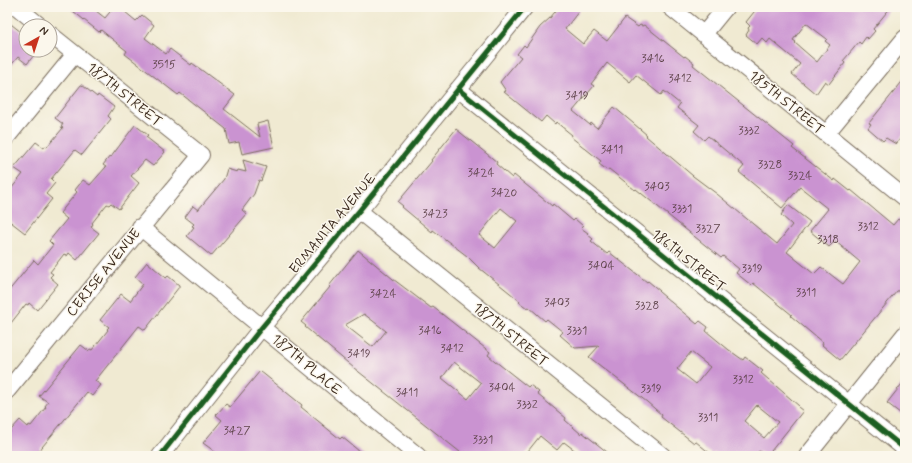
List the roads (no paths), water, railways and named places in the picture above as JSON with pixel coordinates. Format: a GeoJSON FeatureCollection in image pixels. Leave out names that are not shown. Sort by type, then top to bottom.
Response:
{"type":"FeatureCollection","features":[{"type":"Feature","properties":{"kind":"street"},"geometry":{"type":"LineString","coordinates":[[17,7],[30,18]]}},
{"type":"Feature","properties":{"kind":"street","name":"ERMANITA AVENUE"},"geometry":{"type":"LineString","coordinates":[[162,455],[262,327],[359,211],[525,7]]}},
{"type":"Feature","properties":{"kind":"street","name":"185TH STREET"},"geometry":{"type":"LineString","coordinates":[[670,7],[905,198]]}},
{"type":"Feature","properties":{"kind":"street"},"geometry":{"type":"LineString","coordinates":[[704,34],[726,7]]}},
{"type":"Feature","properties":{"kind":"street"},"geometry":{"type":"LineString","coordinates":[[826,134],[905,38]]}},
{"type":"Feature","properties":{"kind":"street","name":"187TH STREET"},"geometry":{"type":"LineString","coordinates":[[58,40],[201,155]]}},
{"type":"Feature","properties":{"kind":"street"},"geometry":{"type":"LineString","coordinates":[[7,137],[75,54]]}},
{"type":"Feature","properties":{"kind":"street","name":"186TH STREET"},"geometry":{"type":"LineString","coordinates":[[458,89],[905,449]]}},
{"type":"Feature","properties":{"kind":"street","name":"CERISE AVENUE"},"geometry":{"type":"LineString","coordinates":[[7,391],[140,227],[201,155]]}},
{"type":"Feature","properties":{"kind":"street","name":"187TH STREET"},"geometry":{"type":"LineString","coordinates":[[359,211],[663,456]]}},
{"type":"Feature","properties":{"kind":"street","name":"187TH PLACE"},"geometry":{"type":"LineString","coordinates":[[140,227],[418,456]]}},
{"type":"Feature","properties":{"kind":"street"},"geometry":{"type":"LineString","coordinates":[[806,456],[905,334]]}}]}
